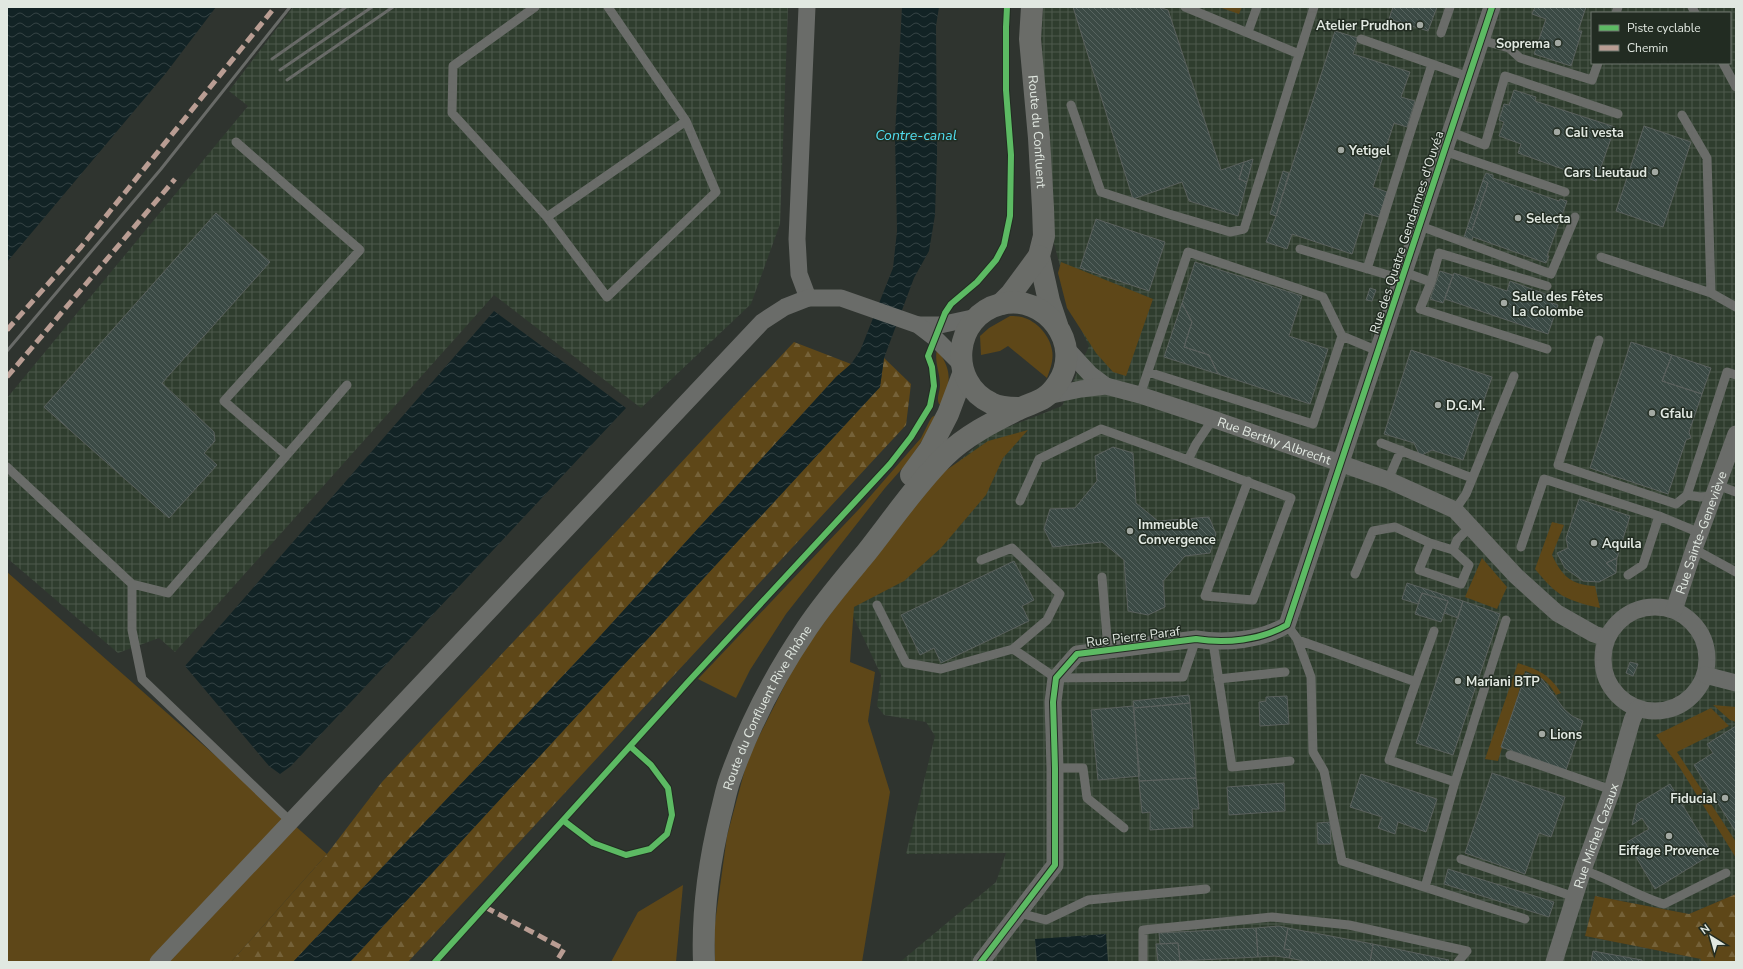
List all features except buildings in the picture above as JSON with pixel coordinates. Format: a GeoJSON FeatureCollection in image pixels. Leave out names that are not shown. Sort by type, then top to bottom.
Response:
{"type":"FeatureCollection","features":[{"type":"Feature","properties":{"kind":"main road","name":"Route du Confluent"},"geometry":{"type":"LineString","coordinates":[[1001,304],[1011,294],[1039,256],[1044,236],[1039,138],[1030,39],[1032,7]]}},
{"type":"Feature","properties":{"kind":"main road","name":"Route du Confluent"},"geometry":{"type":"LineString","coordinates":[[1039,256],[1049,301],[1057,325]]}},
{"type":"Feature","properties":{"kind":"main road"},"geometry":{"type":"LineString","coordinates":[[1017,302],[1032,306],[1046,313],[1057,325],[1063,336],[1066,348],[1065,366],[1059,382],[1047,396],[1034,404],[1020,408],[1006,408],[992,404],[980,397],[970,386],[962,368],[961,346],[966,330],[977,317],[988,308],[1001,304],[1017,302]]}},
{"type":"Feature","properties":{"kind":"main road","name":"Route du Confluent Rive Rhône"},"geometry":{"type":"LineString","coordinates":[[690,962],[692,904],[701,842],[712,790],[739,717],[760,677],[786,635],[836,567],[908,480],[930,449],[948,414],[962,368]]}},
{"type":"Feature","properties":{"kind":"main road","name":"Route du Confluent Rive Rhône"},"geometry":{"type":"LineString","coordinates":[[704,962],[703,937],[708,879],[717,828],[729,781],[748,732],[765,696],[809,625],[917,489],[947,454],[973,434],[1020,408]]}},
{"type":"Feature","properties":{"kind":"street"},"geometry":{"type":"LineString","coordinates":[[807,7],[797,239],[799,274],[808,298]]}},
{"type":"Feature","properties":{"kind":"street","name":"Rue des Quatre Gendarmes d'Ouvéa"},"geometry":{"type":"LineString","coordinates":[[1341,464],[1492,7]]}},
{"type":"Feature","properties":{"kind":"street"},"geometry":{"type":"LineString","coordinates":[[158,962],[762,322],[784,307],[808,298],[841,298],[912,323],[935,338],[962,368]]}},
{"type":"Feature","properties":{"kind":"street"},"geometry":{"type":"LineString","coordinates":[[912,323],[940,325],[977,317]]}},
{"type":"Feature","properties":{"kind":"street","name":"Rue Berthy Albrecht"},"geometry":{"type":"LineString","coordinates":[[1066,348],[1090,374],[1106,386]]}},
{"type":"Feature","properties":{"kind":"street","name":"Rue Berthy Albrecht"},"geometry":{"type":"LineString","coordinates":[[1047,396],[1081,389],[1106,386],[1140,395],[1214,419],[1388,480],[1455,510],[1516,576],[1557,613],[1594,634],[1606,638]]}},
{"type":"Feature","properties":{"kind":"street","name":"Rue Sainte-Geneviève"},"geometry":{"type":"LineString","coordinates":[[1674,610],[1697,541],[1736,434]]}},
{"type":"Feature","properties":{"kind":"street"},"geometry":{"type":"LineString","coordinates":[[1287,624],[1341,464]]}},
{"type":"Feature","properties":{"kind":"street"},"geometry":{"type":"LineString","coordinates":[[1658,606],[1674,610],[1688,618],[1699,629],[1706,644],[1708,659],[1705,675],[1697,690],[1685,702],[1670,709],[1654,712],[1638,709],[1622,701],[1610,688],[1603,672],[1602,655],[1606,638],[1614,624],[1642,607],[1658,606]]}},
{"type":"Feature","properties":{"kind":"street","name":"Rue Pierre Paraf"},"geometry":{"type":"LineString","coordinates":[[1056,678],[1077,654],[1196,639],[1213,642],[1245,639],[1273,633],[1287,624]]}},
{"type":"Feature","properties":{"kind":"street"},"geometry":{"type":"LineString","coordinates":[[1705,675],[1736,683]]}},
{"type":"Feature","properties":{"kind":"street"},"geometry":{"type":"LineString","coordinates":[[985,961],[1055,865],[1053,702],[1056,678]]}},
{"type":"Feature","properties":{"kind":"street","name":"Rue Michel Cazaux"},"geometry":{"type":"LineString","coordinates":[[1554,962],[1583,870],[1612,790],[1632,720],[1638,709]]}},
{"type":"Feature","properties":{"kind":"lane"},"geometry":{"type":"LineString","coordinates":[[535,7],[453,66],[452,113],[547,217],[607,297],[716,192],[686,121],[608,7]]}},
{"type":"Feature","properties":{"kind":"lane"},"geometry":{"type":"LineString","coordinates":[[1185,7],[1299,54]]}},
{"type":"Feature","properties":{"kind":"lane"},"geometry":{"type":"LineString","coordinates":[[1248,32],[1257,7]]}},
{"type":"Feature","properties":{"kind":"lane"},"geometry":{"type":"LineString","coordinates":[[1070,105],[1101,192],[1230,232],[1244,229],[1314,7]]}},
{"type":"Feature","properties":{"kind":"lane"},"geometry":{"type":"LineString","coordinates":[[1441,33],[1450,7]]}},
{"type":"Feature","properties":{"kind":"lane"},"geometry":{"type":"LineString","coordinates":[[1361,39],[1469,77]]}},
{"type":"Feature","properties":{"kind":"lane"},"geometry":{"type":"LineString","coordinates":[[1481,40],[1509,48],[1520,58],[1592,80],[1598,64]]}},
{"type":"Feature","properties":{"kind":"lane"},"geometry":{"type":"LineString","coordinates":[[1367,269],[1432,64]]}},
{"type":"Feature","properties":{"kind":"lane"},"geometry":{"type":"LineString","coordinates":[[1724,64],[1736,88]]}},
{"type":"Feature","properties":{"kind":"lane"},"geometry":{"type":"LineString","coordinates":[[1451,132],[1485,145],[1505,76],[1618,114]]}},
{"type":"Feature","properties":{"kind":"lane"},"geometry":{"type":"LineString","coordinates":[[1682,115],[1707,158],[1710,293]]}},
{"type":"Feature","properties":{"kind":"lane"},"geometry":{"type":"LineString","coordinates":[[547,217],[686,121]]}},
{"type":"Feature","properties":{"kind":"lane"},"geometry":{"type":"LineString","coordinates":[[236,142],[360,250],[224,401],[286,456]]}},
{"type":"Feature","properties":{"kind":"lane"},"geometry":{"type":"LineString","coordinates":[[1444,151],[1565,192]]}},
{"type":"Feature","properties":{"kind":"lane"},"geometry":{"type":"LineString","coordinates":[[1420,226],[1551,274],[1575,217]]}},
{"type":"Feature","properties":{"kind":"lane"},"geometry":{"type":"LineString","coordinates":[[1300,249],[1367,269],[1431,282]]}},
{"type":"Feature","properties":{"kind":"lane"},"geometry":{"type":"LineString","coordinates":[[1140,395],[1188,252],[1323,297],[1342,336],[1378,351]]}},
{"type":"Feature","properties":{"kind":"lane"},"geometry":{"type":"LineString","coordinates":[[1547,286],[1440,253],[1420,310],[1547,350]]}},
{"type":"Feature","properties":{"kind":"lane"},"geometry":{"type":"LineString","coordinates":[[1601,257],[1710,293],[1736,307]]}},
{"type":"Feature","properties":{"kind":"lane"},"geometry":{"type":"LineString","coordinates":[[1148,372],[1313,424],[1342,336]]}},
{"type":"Feature","properties":{"kind":"lane"},"geometry":{"type":"LineString","coordinates":[[1599,340],[1558,465],[1676,504],[1687,495],[1727,372],[1736,375]]}},
{"type":"Feature","properties":{"kind":"lane"},"geometry":{"type":"LineString","coordinates":[[1455,510],[1466,494],[1514,376]]}},
{"type":"Feature","properties":{"kind":"lane"},"geometry":{"type":"LineString","coordinates":[[7,467],[132,584],[168,593],[347,385]]}},
{"type":"Feature","properties":{"kind":"lane"},"geometry":{"type":"LineString","coordinates":[[1188,460],[1196,444],[1214,419]]}},
{"type":"Feature","properties":{"kind":"lane"},"geometry":{"type":"LineString","coordinates":[[1020,501],[1039,459],[1100,429],[1248,481],[1291,498],[1253,600],[1206,596],[1248,481]]}},
{"type":"Feature","properties":{"kind":"lane"},"geometry":{"type":"LineString","coordinates":[[1381,443],[1472,478]]}},
{"type":"Feature","properties":{"kind":"lane"},"geometry":{"type":"LineString","coordinates":[[1388,480],[1401,450]]}},
{"type":"Feature","properties":{"kind":"lane"},"geometry":{"type":"LineString","coordinates":[[1521,547],[1544,479],[1659,516],[1697,541],[1736,572]]}},
{"type":"Feature","properties":{"kind":"lane"},"geometry":{"type":"LineString","coordinates":[[1687,495],[1700,497],[1715,490],[1736,492]]}},
{"type":"Feature","properties":{"kind":"lane"},"geometry":{"type":"LineString","coordinates":[[1628,575],[1643,565],[1659,516]]}},
{"type":"Feature","properties":{"kind":"lane"},"geometry":{"type":"LineString","coordinates":[[1453,550],[1457,540],[1471,526]]}},
{"type":"Feature","properties":{"kind":"lane"},"geometry":{"type":"LineString","coordinates":[[1355,574],[1373,532],[1395,527],[1430,543],[1453,550],[1469,565],[1461,584],[1419,570],[1430,543]]}},
{"type":"Feature","properties":{"kind":"lane"},"geometry":{"type":"LineString","coordinates":[[877,605],[906,663],[941,670],[1013,649],[1047,620],[1060,594],[1012,548],[981,560]]}},
{"type":"Feature","properties":{"kind":"lane"},"geometry":{"type":"LineString","coordinates":[[1102,577],[1108,650]]}},
{"type":"Feature","properties":{"kind":"lane"},"geometry":{"type":"LineString","coordinates":[[132,584],[132,630],[142,678],[290,821]]}},
{"type":"Feature","properties":{"kind":"lane"},"geometry":{"type":"LineString","coordinates":[[1425,887],[1455,782],[1506,620]]}},
{"type":"Feature","properties":{"kind":"lane"},"geometry":{"type":"LineString","coordinates":[[1287,624],[1297,638],[1311,677],[1313,752],[1324,771],[1342,861],[1525,919]]}},
{"type":"Feature","properties":{"kind":"lane"},"geometry":{"type":"LineString","coordinates":[[1434,631],[1388,760],[1455,782]]}},
{"type":"Feature","properties":{"kind":"lane"},"geometry":{"type":"LineString","coordinates":[[1297,638],[1416,682]]}},
{"type":"Feature","properties":{"kind":"lane"},"geometry":{"type":"LineString","coordinates":[[1013,649],[1056,678],[1183,677],[1196,639]]}},
{"type":"Feature","properties":{"kind":"lane"},"geometry":{"type":"LineString","coordinates":[[1213,642],[1232,767],[1290,761]]}},
{"type":"Feature","properties":{"kind":"lane"},"geometry":{"type":"LineString","coordinates":[[1218,679],[1285,672]]}},
{"type":"Feature","properties":{"kind":"lane"},"geometry":{"type":"LineString","coordinates":[[1510,755],[1612,790]]}},
{"type":"Feature","properties":{"kind":"lane"},"geometry":{"type":"LineString","coordinates":[[1055,768],[1083,768],[1086,798],[1124,828]]}},
{"type":"Feature","properties":{"kind":"lane"},"geometry":{"type":"LineString","coordinates":[[1461,859],[1575,897]]}},
{"type":"Feature","properties":{"kind":"lane"},"geometry":{"type":"LineString","coordinates":[[1583,870],[1598,875],[1646,899],[1664,904],[1726,873]]}},
{"type":"Feature","properties":{"kind":"lane"},"geometry":{"type":"LineString","coordinates":[[1019,913],[1046,920],[1088,900],[1206,889]]}},
{"type":"Feature","properties":{"kind":"lane"},"geometry":{"type":"LineString","coordinates":[[1143,962],[1143,930],[1272,917],[1349,925],[1467,951],[1458,962]]}},
{"type":"Feature","properties":{"kind":"shaded area"},"geometry":{"type":"Polygon","coordinates":[[[293,7],[788,7],[780,224],[751,304],[641,408],[494,295],[175,652],[159,638],[118,653],[7,558],[7,398],[248,106],[229,91],[293,7]]]}},
{"type":"Feature","properties":{"kind":"shaded area"},"geometry":{"type":"Polygon","coordinates":[[[1043,7],[1736,7],[1736,894],[1689,914],[1595,896],[1585,936],[1701,959],[1701,962],[900,962],[996,882],[1006,853],[906,854],[935,736],[926,722],[884,715],[877,706],[881,675],[847,603],[941,477],[990,434],[1062,406],[1089,346],[1072,310],[1053,240],[1041,37],[1043,7]]]}},
{"type":"Feature","properties":{"kind":"green space"},"geometry":{"type":"Polygon","coordinates":[[[1219,7],[1242,7],[1239,14],[1219,7]]]}},
{"type":"Feature","properties":{"kind":"green space"},"geometry":{"type":"Polygon","coordinates":[[[1061,262],[1153,299],[1126,376],[1113,372],[1096,353],[1067,308],[1058,273],[1061,262]]]}},
{"type":"Feature","properties":{"kind":"green space"},"geometry":{"type":"Polygon","coordinates":[[[1010,316],[1028,319],[1046,334],[1051,345],[1052,354],[1051,365],[1047,378],[1008,346],[1000,351],[981,355],[980,336],[989,328],[1010,316]]]}},
{"type":"Feature","properties":{"kind":"green space"},"geometry":{"type":"Polygon","coordinates":[[[794,342],[851,364],[836,377],[592,645],[293,962],[231,962],[327,854],[382,782],[794,342]]]}},
{"type":"Feature","properties":{"kind":"green space"},"geometry":{"type":"Polygon","coordinates":[[[937,349],[946,364],[949,376],[943,406],[939,404],[938,399],[940,385],[936,358],[937,349]]]}},
{"type":"Feature","properties":{"kind":"green space"},"geometry":{"type":"Polygon","coordinates":[[[884,358],[911,384],[906,425],[408,962],[350,962],[880,387],[884,358]]]}},
{"type":"Feature","properties":{"kind":"green space"},"geometry":{"type":"Polygon","coordinates":[[[936,415],[938,417],[907,463],[885,488],[786,614],[750,670],[736,698],[698,679],[860,508],[921,438],[930,420],[936,415]]]}},
{"type":"Feature","properties":{"kind":"green space"},"geometry":{"type":"Polygon","coordinates":[[[1028,430],[1003,458],[986,495],[941,548],[904,581],[854,607],[850,662],[875,672],[868,721],[890,792],[862,962],[715,962],[714,930],[727,836],[748,758],[799,657],[839,602],[935,478],[988,441],[1028,430]]]}},
{"type":"Feature","properties":{"kind":"green space"},"geometry":{"type":"Polygon","coordinates":[[[1552,522],[1564,525],[1552,555],[1560,569],[1568,578],[1580,584],[1595,586],[1600,608],[1563,596],[1556,591],[1535,569],[1552,522]]]}},
{"type":"Feature","properties":{"kind":"green space"},"geometry":{"type":"Polygon","coordinates":[[[1482,558],[1507,587],[1497,609],[1465,597],[1482,558]]]}},
{"type":"Feature","properties":{"kind":"green space"},"geometry":{"type":"Polygon","coordinates":[[[7,572],[327,854],[231,962],[7,962],[7,572]]]}},
{"type":"Feature","properties":{"kind":"green space"},"geometry":{"type":"Polygon","coordinates":[[[1518,663],[1547,677],[1561,693],[1556,695],[1544,680],[1525,671],[1498,761],[1485,759],[1518,663]]]}},
{"type":"Feature","properties":{"kind":"green space"},"geometry":{"type":"Polygon","coordinates":[[[1713,705],[1736,707],[1736,722],[1730,720],[1713,705]]]}},
{"type":"Feature","properties":{"kind":"green space"},"geometry":{"type":"Polygon","coordinates":[[[1711,708],[1729,726],[1677,752],[1736,842],[1736,858],[1680,768],[1656,735],[1711,708]]]}},
{"type":"Feature","properties":{"kind":"green space"},"geometry":{"type":"Polygon","coordinates":[[[683,885],[676,962],[611,962],[638,912],[683,885]]]}},
{"type":"Feature","properties":{"kind":"green space"},"geometry":{"type":"Polygon","coordinates":[[[1736,894],[1736,962],[1701,962],[1701,959],[1585,936],[1595,896],[1689,914],[1736,894]]]}},
{"type":"Feature","properties":{"kind":"water"},"geometry":{"type":"Polygon","coordinates":[[[7,7],[216,7],[166,73],[7,262],[7,7]]]}},
{"type":"Feature","properties":{"kind":"water","name":"Contre-canal"},"geometry":{"type":"Polygon","coordinates":[[[902,7],[939,7],[936,26],[937,155],[935,215],[929,251],[914,278],[884,358],[880,387],[350,962],[293,962],[592,645],[836,377],[851,364],[860,351],[893,268],[897,231],[895,135],[902,7]]]}},
{"type":"Feature","properties":{"kind":"water"},"geometry":{"type":"Polygon","coordinates":[[[494,311],[626,408],[291,766],[280,774],[269,766],[185,666],[494,311]]]}},
{"type":"Feature","properties":{"kind":"water"},"geometry":{"type":"Polygon","coordinates":[[[1106,934],[1108,962],[1037,962],[1035,939],[1106,934]]]}},
{"type":"Feature","properties":{"kind":"railway"},"geometry":{"type":"LineString","coordinates":[[7,351],[161,169],[290,7]]}},
{"type":"Feature","properties":{"kind":"railway"},"geometry":{"type":"LineString","coordinates":[[272,59],[346,7]]}},
{"type":"Feature","properties":{"kind":"railway"},"geometry":{"type":"LineString","coordinates":[[280,70],[372,7]]}},
{"type":"Feature","properties":{"kind":"railway"},"geometry":{"type":"LineString","coordinates":[[287,80],[393,7]]}},
{"type":"Feature","properties":{"kind":"marked path"},"geometry":{"type":"LineString","coordinates":[[7,330],[81,247],[275,7]]}},
{"type":"Feature","properties":{"kind":"marked path"},"geometry":{"type":"LineString","coordinates":[[7,377],[175,179]]}},
{"type":"Feature","properties":{"kind":"marked path"},"geometry":{"type":"LineString","coordinates":[[485,907],[564,949],[556,962]]}},
{"type":"Feature","properties":{"kind":"cycle path"},"geometry":{"type":"LineString","coordinates":[[435,962],[688,682],[890,464],[911,437],[930,406],[934,386],[932,367],[928,356],[945,313],[951,304],[977,282],[996,260],[1004,245],[1010,216],[1011,155],[1006,90],[1007,7]]}},
{"type":"Feature","properties":{"kind":"cycle path"},"geometry":{"type":"LineString","coordinates":[[981,962],[1055,865],[1053,702],[1056,678],[1077,654],[1196,639],[1219,641],[1243,640],[1266,634],[1287,625],[1492,7]]}},
{"type":"Feature","properties":{"kind":"cycle path"},"geometry":{"type":"LineString","coordinates":[[564,821],[593,843],[626,855],[650,849],[667,834],[672,815],[668,788],[651,765],[631,747]]}},
{"type":"Feature","properties":{"kind":"place","name":"Atelier Prudhon"},"geometry":{"type":"Point","coordinates":[1420,25]}},
{"type":"Feature","properties":{"kind":"place","name":"Soprema"},"geometry":{"type":"Point","coordinates":[1558,43]}},
{"type":"Feature","properties":{"kind":"place","name":"Cali vesta"},"geometry":{"type":"Point","coordinates":[1557,132]}},
{"type":"Feature","properties":{"kind":"place","name":"Yetigel"},"geometry":{"type":"Point","coordinates":[1341,150]}},
{"type":"Feature","properties":{"kind":"place","name":"Cars Lieutaud"},"geometry":{"type":"Point","coordinates":[1655,172]}},
{"type":"Feature","properties":{"kind":"place","name":"Selecta"},"geometry":{"type":"Point","coordinates":[1518,218]}},
{"type":"Feature","properties":{"kind":"place","name":"Salle des Fêtes La Colombe"},"geometry":{"type":"Point","coordinates":[1504,303]}},
{"type":"Feature","properties":{"kind":"place","name":"D.G.M."},"geometry":{"type":"Point","coordinates":[1438,405]}},
{"type":"Feature","properties":{"kind":"place","name":"Gfalu"},"geometry":{"type":"Point","coordinates":[1652,413]}},
{"type":"Feature","properties":{"kind":"place","name":"Immeuble Convergence"},"geometry":{"type":"Point","coordinates":[1130,531]}},
{"type":"Feature","properties":{"kind":"place","name":"Aquila"},"geometry":{"type":"Point","coordinates":[1594,543]}},
{"type":"Feature","properties":{"kind":"place","name":"Mariani BTP"},"geometry":{"type":"Point","coordinates":[1458,681]}},
{"type":"Feature","properties":{"kind":"place","name":"Lions"},"geometry":{"type":"Point","coordinates":[1542,734]}},
{"type":"Feature","properties":{"kind":"place","name":"Fiducial"},"geometry":{"type":"Point","coordinates":[1725,798]}},
{"type":"Feature","properties":{"kind":"place","name":"Eiffage Provence"},"geometry":{"type":"Point","coordinates":[1669,836]}}]}
